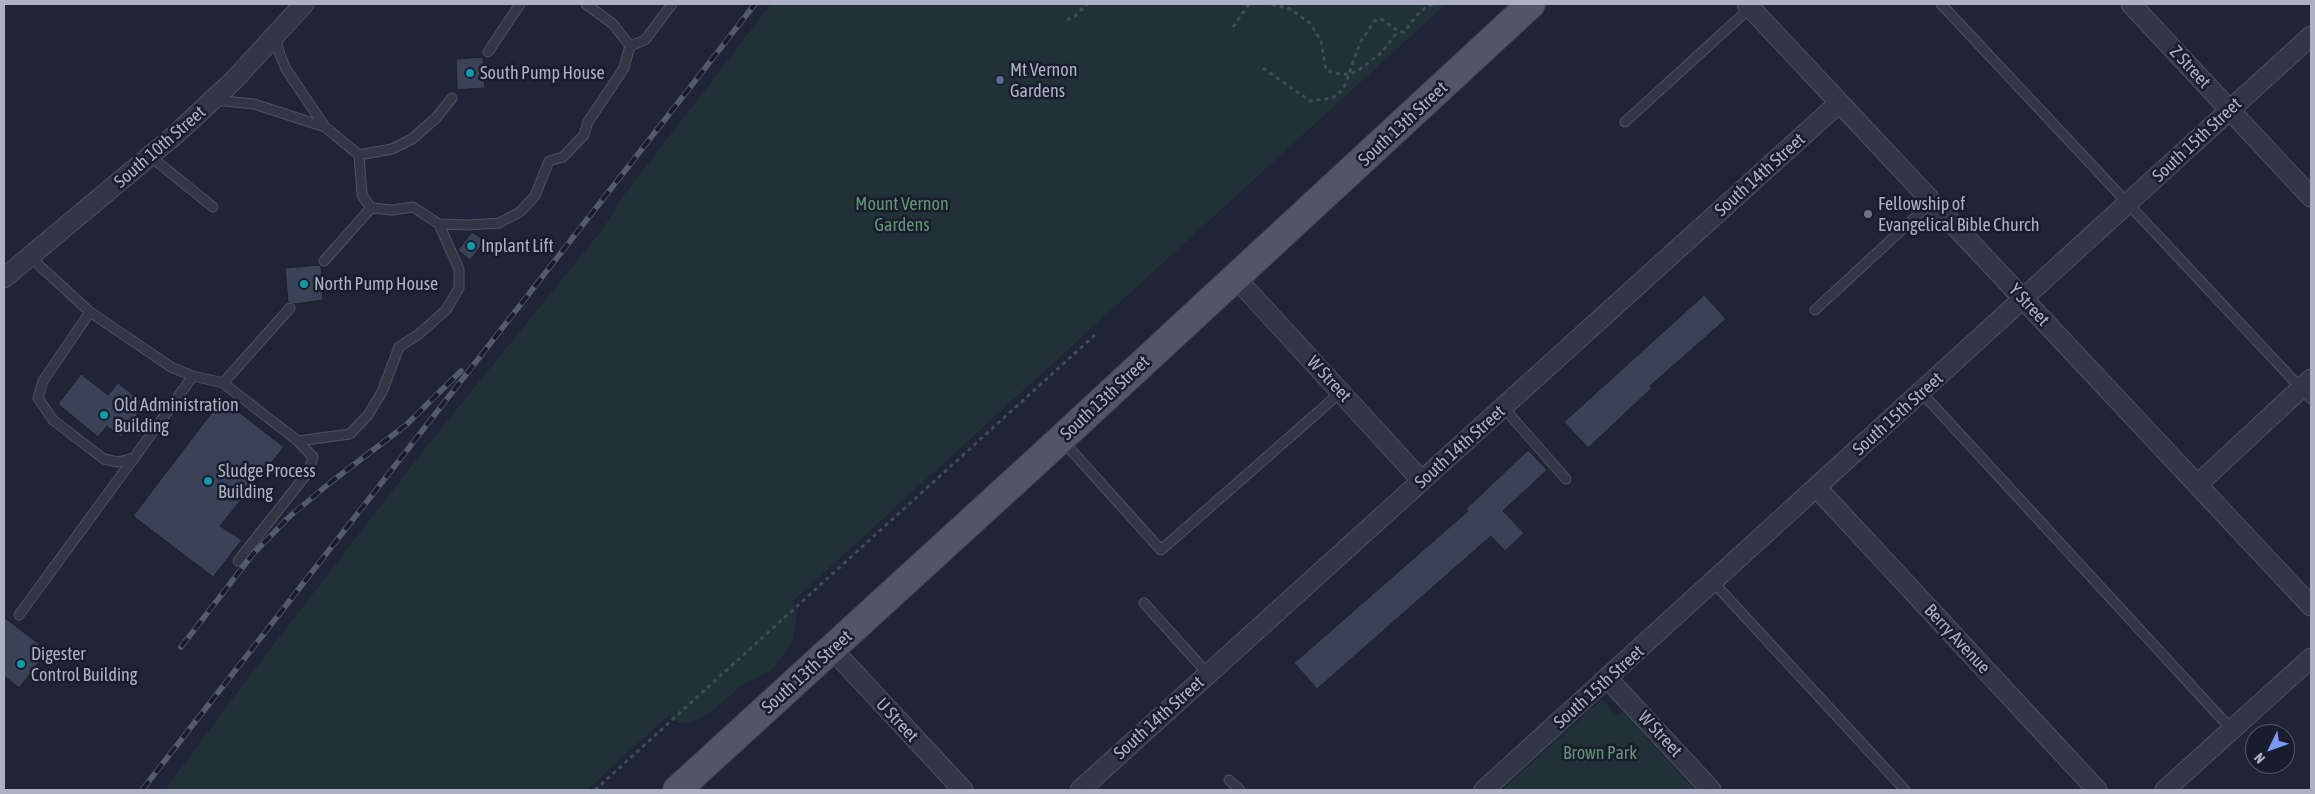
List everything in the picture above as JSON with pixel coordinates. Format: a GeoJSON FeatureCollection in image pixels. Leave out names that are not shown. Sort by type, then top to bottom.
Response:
{"type":"FeatureCollection","features":[{"type":"Feature","properties":{"kind":"main road","name":"South 13th Street"},"geometry":{"type":"LineString","coordinates":[[677,790],[1061,440],[1531,4]]}},
{"type":"Feature","properties":{"kind":"street","name":"South 10th Street"},"geometry":{"type":"LineString","coordinates":[[4,278],[214,100],[304,4]]}},
{"type":"Feature","properties":{"kind":"street","name":"Z Street"},"geometry":{"type":"LineString","coordinates":[[2130,4],[2311,196]]}},
{"type":"Feature","properties":{"kind":"street","name":"Y Street"},"geometry":{"type":"LineString","coordinates":[[1748,6],[2311,606]]}},
{"type":"Feature","properties":{"kind":"street","name":"South 15th Street"},"geometry":{"type":"LineString","coordinates":[[1484,790],[1922,393],[2311,36]]}},
{"type":"Feature","properties":{"kind":"street","name":"South 14th Street"},"geometry":{"type":"LineString","coordinates":[[1080,790],[1839,103]]}},
{"type":"Feature","properties":{"kind":"street","name":"W Street"},"geometry":{"type":"LineString","coordinates":[[1235,277],[1422,481]]}},
{"type":"Feature","properties":{"kind":"street"},"geometry":{"type":"LineString","coordinates":[[2198,484],[2308,389]]}},
{"type":"Feature","properties":{"kind":"street","name":"Berry Avenue"},"geometry":{"type":"LineString","coordinates":[[1817,488],[2097,790]]}},
{"type":"Feature","properties":{"kind":"street","name":"U Street"},"geometry":{"type":"LineString","coordinates":[[832,649],[962,790]]}},
{"type":"Feature","properties":{"kind":"street"},"geometry":{"type":"LineString","coordinates":[[2165,790],[2311,658]]}},
{"type":"Feature","properties":{"kind":"street","name":"W Street"},"geometry":{"type":"LineString","coordinates":[[1608,679],[1711,790]]}},
{"type":"Feature","properties":{"kind":"lane"},"geometry":{"type":"LineString","coordinates":[[488,52],[520,4]]}},
{"type":"Feature","properties":{"kind":"lane"},"geometry":{"type":"LineString","coordinates":[[586,4],[614,24],[630,46]]}},
{"type":"Feature","properties":{"kind":"lane"},"geometry":{"type":"LineString","coordinates":[[630,46],[645,40],[672,4]]}},
{"type":"Feature","properties":{"kind":"lane"},"geometry":{"type":"LineString","coordinates":[[1941,4],[2128,204],[2308,389]]}},
{"type":"Feature","properties":{"kind":"lane"},"geometry":{"type":"LineString","coordinates":[[1625,122],[1748,6]]}},
{"type":"Feature","properties":{"kind":"lane"},"geometry":{"type":"LineString","coordinates":[[276,36],[279,52],[286,69],[325,127],[359,155],[362,194],[371,208]]}},
{"type":"Feature","properties":{"kind":"lane"},"geometry":{"type":"LineString","coordinates":[[371,208],[392,210],[413,207],[439,224],[469,225],[499,223],[520,212],[535,196],[549,161],[563,157],[584,135],[588,122],[624,68],[630,46]]}},
{"type":"Feature","properties":{"kind":"lane"},"geometry":{"type":"LineString","coordinates":[[359,155],[392,149],[412,139],[436,118],[452,98]]}},
{"type":"Feature","properties":{"kind":"lane"},"geometry":{"type":"LineString","coordinates":[[214,100],[254,104],[325,127]]}},
{"type":"Feature","properties":{"kind":"lane"},"geometry":{"type":"LineString","coordinates":[[150,156],[213,207]]}},
{"type":"Feature","properties":{"kind":"lane"},"geometry":{"type":"LineString","coordinates":[[1815,310],[1932,202]]}},
{"type":"Feature","properties":{"kind":"lane"},"geometry":{"type":"LineString","coordinates":[[324,261],[371,208]]}},
{"type":"Feature","properties":{"kind":"lane"},"geometry":{"type":"LineString","coordinates":[[298,440],[350,434],[368,415],[382,392],[399,347],[419,334],[446,310],[459,288],[459,269],[439,224]]}},
{"type":"Feature","properties":{"kind":"lane"},"geometry":{"type":"LineString","coordinates":[[28,256],[90,312],[171,366],[193,376],[223,383],[298,440],[313,457],[309,471],[238,561]]}},
{"type":"Feature","properties":{"kind":"lane"},"geometry":{"type":"LineString","coordinates":[[223,383],[290,308]]}},
{"type":"Feature","properties":{"kind":"lane"},"geometry":{"type":"LineString","coordinates":[[90,312],[43,381],[38,398],[53,420],[104,459],[118,462],[134,458]]}},
{"type":"Feature","properties":{"kind":"lane"},"geometry":{"type":"LineString","coordinates":[[19,615],[193,376]]}},
{"type":"Feature","properties":{"kind":"lane"},"geometry":{"type":"LineString","coordinates":[[1061,440],[1161,550],[1341,392]]}},
{"type":"Feature","properties":{"kind":"lane"},"geometry":{"type":"LineString","coordinates":[[1922,393],[2232,730]]}},
{"type":"Feature","properties":{"kind":"lane"},"geometry":{"type":"LineString","coordinates":[[1503,407],[1566,479]]}},
{"type":"Feature","properties":{"kind":"lane"},"geometry":{"type":"LineString","coordinates":[[1714,582],[1905,790]]}},
{"type":"Feature","properties":{"kind":"lane"},"geometry":{"type":"LineString","coordinates":[[1144,603],[1208,674]]}},
{"type":"Feature","properties":{"kind":"lane"},"geometry":{"type":"LineString","coordinates":[[1229,780],[1240,790]]}},
{"type":"Feature","properties":{"kind":"path"},"geometry":{"type":"LineString","coordinates":[[1068,20],[1087,4]]}},
{"type":"Feature","properties":{"kind":"path"},"geometry":{"type":"LineString","coordinates":[[1233,27],[1249,4]]}},
{"type":"Feature","properties":{"kind":"path"},"geometry":{"type":"LineString","coordinates":[[1272,4],[1290,9],[1310,23],[1321,41],[1326,70],[1340,74],[1350,74],[1359,70],[1382,52],[1398,31]]}},
{"type":"Feature","properties":{"kind":"path"},"geometry":{"type":"LineString","coordinates":[[1263,68],[1310,101],[1327,99],[1338,94],[1350,74],[1360,43],[1374,21],[1381,19],[1398,31],[1404,32],[1416,16],[1425,8],[1434,4]]}},
{"type":"Feature","properties":{"kind":"path"},"geometry":{"type":"LineString","coordinates":[[595,790],[1096,334]]}},
{"type":"Feature","properties":{"kind":"green space","name":"Mount Vernon Gardens"},"geometry":{"type":"Polygon","coordinates":[[[771,4],[1446,4],[793,601],[797,615],[792,643],[772,670],[741,686],[707,715],[688,724],[678,723],[669,715],[587,790],[165,790],[247,679],[423,451],[602,230],[624,195],[771,4]]]}},
{"type":"Feature","properties":{"kind":"green space","name":"Brown Park"},"geometry":{"type":"Polygon","coordinates":[[[1602,699],[1617,716],[1622,711],[1695,790],[1502,790],[1602,699]]]}},
{"type":"Feature","properties":{"kind":"building","name":"South Pump House"},"geometry":{"type":"Polygon","coordinates":[[[483,57],[485,88],[457,90],[456,59],[483,57]]]}},
{"type":"Feature","properties":{"kind":"building","name":"Inplant Lift"},"geometry":{"type":"Polygon","coordinates":[[[472,232],[485,241],[470,260],[458,250],[472,232]]]}},
{"type":"Feature","properties":{"kind":"building","name":"North Pump House"},"geometry":{"type":"Polygon","coordinates":[[[321,266],[323,300],[295,304],[288,302],[285,268],[321,266]]]}},
{"type":"Feature","properties":{"kind":"building"},"geometry":{"type":"Polygon","coordinates":[[[1704,295],[1726,319],[1650,386],[1652,388],[1588,448],[1564,422],[1704,295]]]}},
{"type":"Feature","properties":{"kind":"building","name":"Old Administration Building"},"geometry":{"type":"Polygon","coordinates":[[[81,374],[108,395],[118,383],[145,404],[121,437],[107,426],[98,437],[58,404],[81,374]]]}},
{"type":"Feature","properties":{"kind":"building","name":"Sludge Process Building"},"geometry":{"type":"Polygon","coordinates":[[[222,399],[284,447],[220,526],[242,540],[213,577],[133,516],[222,399]]]}},
{"type":"Feature","properties":{"kind":"building"},"geometry":{"type":"Polygon","coordinates":[[[1528,450],[1547,470],[1503,511],[1524,533],[1505,551],[1491,536],[1317,689],[1294,663],[1468,511],[1466,509],[1528,450]]]}},
{"type":"Feature","properties":{"kind":"building","name":"Digester Control Building"},"geometry":{"type":"Polygon","coordinates":[[[4,617],[48,651],[19,688],[4,676],[4,617]]]}},
{"type":"Feature","properties":{"kind":"railway"},"geometry":{"type":"LineString","coordinates":[[142,790],[755,4]]}},
{"type":"Feature","properties":{"kind":"railway"},"geometry":{"type":"LineString","coordinates":[[181,647],[253,554],[289,517],[331,482],[406,425],[461,371]]}},
{"type":"Feature","properties":{"kind":"place","name":"South Pump House"},"geometry":{"type":"Point","coordinates":[470,73]}},
{"type":"Feature","properties":{"kind":"place","name":"Mt Vernon Gardens"},"geometry":{"type":"Point","coordinates":[1000,80]}},
{"type":"Feature","properties":{"kind":"place","name":"Fellowship of Evangelical Bible Church"},"geometry":{"type":"Point","coordinates":[1868,214]}},
{"type":"Feature","properties":{"kind":"place","name":"Inplant Lift"},"geometry":{"type":"Point","coordinates":[471,246]}},
{"type":"Feature","properties":{"kind":"place","name":"North Pump House"},"geometry":{"type":"Point","coordinates":[304,284]}},
{"type":"Feature","properties":{"kind":"place","name":"Old Administration Building"},"geometry":{"type":"Point","coordinates":[104,415]}},
{"type":"Feature","properties":{"kind":"place","name":"Sludge Process Building"},"geometry":{"type":"Point","coordinates":[208,481]}},
{"type":"Feature","properties":{"kind":"place","name":"Digester Control Building"},"geometry":{"type":"Point","coordinates":[21,664]}}]}
